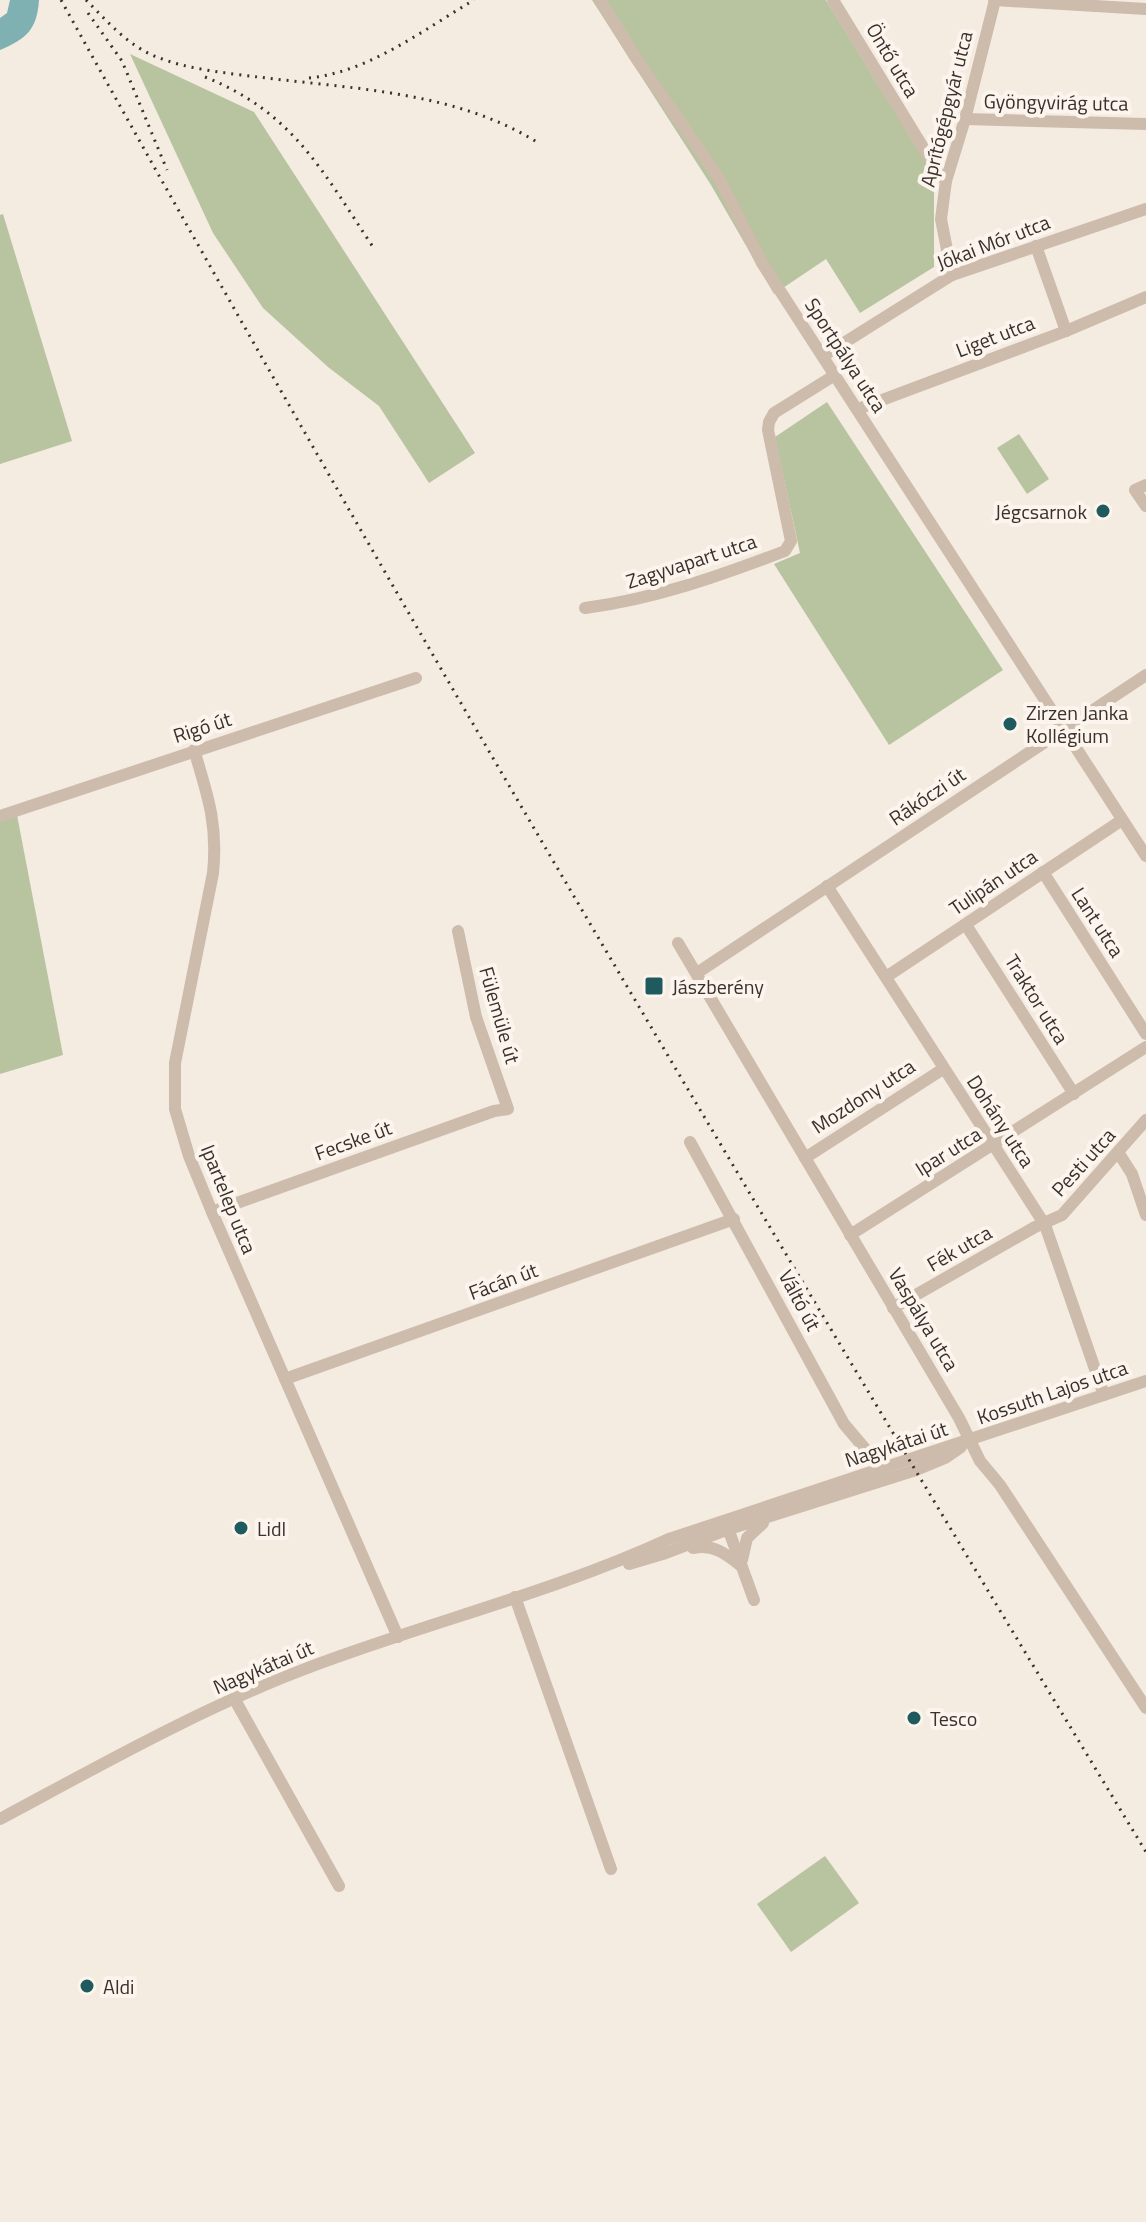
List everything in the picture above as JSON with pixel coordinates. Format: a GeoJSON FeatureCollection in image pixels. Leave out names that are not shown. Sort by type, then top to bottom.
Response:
{"type":"FeatureCollection","features":[{"type":"Feature","properties":{"kind":"street","name":"Sportpálya utca"},"geometry":{"type":"LineString","coordinates":[[600,0],[720,180],[762,263],[1146,856]]}},
{"type":"Feature","properties":{"kind":"street","name":"Öntő utca"},"geometry":{"type":"LineString","coordinates":[[833,0],[946,181]]}},
{"type":"Feature","properties":{"kind":"street","name":"Aprítógépgyár utca"},"geometry":{"type":"LineString","coordinates":[[952,275],[941,219],[946,181],[965,119],[994,0]]}},
{"type":"Feature","properties":{"kind":"street"},"geometry":{"type":"LineString","coordinates":[[994,0],[1146,9]]}},
{"type":"Feature","properties":{"kind":"street","name":"Gyöngyvirág utca"},"geometry":{"type":"LineString","coordinates":[[965,119],[1146,124]]}},
{"type":"Feature","properties":{"kind":"street","name":"Jókai Mór utca"},"geometry":{"type":"LineString","coordinates":[[823,356],[952,275],[1146,209]]}},
{"type":"Feature","properties":{"kind":"street"},"geometry":{"type":"LineString","coordinates":[[1036,246],[1066,331]]}},
{"type":"Feature","properties":{"kind":"street","name":"Liget utca"},"geometry":{"type":"LineString","coordinates":[[858,409],[1144,303]]}},
{"type":"Feature","properties":{"kind":"street","name":"Zagyvapart utca"},"geometry":{"type":"LineString","coordinates":[[585,608],[631,602],[703,582],[785,551],[791,541],[768,430],[769,422],[774,413],[835,375]]}},
{"type":"Feature","properties":{"kind":"street"},"geometry":{"type":"LineString","coordinates":[[1141,488],[1146,506]]}},
{"type":"Feature","properties":{"kind":"street","name":"Rákóczi út"},"geometry":{"type":"LineString","coordinates":[[697,973],[1146,675]]}},
{"type":"Feature","properties":{"kind":"street","name":"Rigó út"},"geometry":{"type":"LineString","coordinates":[[0,816],[416,678]]}},
{"type":"Feature","properties":{"kind":"street","name":"Ipartelep utca"},"geometry":{"type":"LineString","coordinates":[[194,750],[214,818],[215,848],[213,873],[175,1063],[175,1109],[189,1156],[212,1212],[398,1637]]}},
{"type":"Feature","properties":{"kind":"street","name":"Tulipán utca"},"geometry":{"type":"LineString","coordinates":[[886,977],[1122,820]]}},
{"type":"Feature","properties":{"kind":"street","name":"Lant utca"},"geometry":{"type":"LineString","coordinates":[[1043,872],[1146,1034]]}},
{"type":"Feature","properties":{"kind":"street","name":"Dohány utca"},"geometry":{"type":"LineString","coordinates":[[827,886],[1045,1225],[1104,1395]]}},
{"type":"Feature","properties":{"kind":"street","name":"Traktor utca"},"geometry":{"type":"LineString","coordinates":[[966,925],[1074,1094]]}},
{"type":"Feature","properties":{"kind":"street","name":"Fülemüle út"},"geometry":{"type":"LineString","coordinates":[[458,931],[476,1017],[508,1109]]}},
{"type":"Feature","properties":{"kind":"street","name":"Vaspálya utca"},"geometry":{"type":"LineString","coordinates":[[678,943],[980,1461],[1000,1485],[1146,1708]]}},
{"type":"Feature","properties":{"kind":"street","name":"Ipar utca"},"geometry":{"type":"LineString","coordinates":[[850,1235],[1146,1047]]}},
{"type":"Feature","properties":{"kind":"street","name":"Mozdony utca"},"geometry":{"type":"LineString","coordinates":[[805,1158],[943,1069]]}},
{"type":"Feature","properties":{"kind":"street","name":"Fecske út"},"geometry":{"type":"LineString","coordinates":[[212,1212],[494,1111],[508,1109]]}},
{"type":"Feature","properties":{"kind":"street","name":"Pesti utca"},"geometry":{"type":"LineString","coordinates":[[1045,1225],[1062,1215],[1146,1120]]}},
{"type":"Feature","properties":{"kind":"street","name":"Váltó út"},"geometry":{"type":"LineString","coordinates":[[690,1142],[844,1424],[883,1470]]}},
{"type":"Feature","properties":{"kind":"street"},"geometry":{"type":"LineString","coordinates":[[1118,1152],[1132,1174],[1146,1215]]}},
{"type":"Feature","properties":{"kind":"street","name":"Fácán út"},"geometry":{"type":"LineString","coordinates":[[285,1379],[734,1219]]}},
{"type":"Feature","properties":{"kind":"street","name":"Fék utca"},"geometry":{"type":"LineString","coordinates":[[893,1308],[1035,1227],[1045,1225]]}},
{"type":"Feature","properties":{"kind":"street","name":"Kossuth Lajos utca"},"geometry":{"type":"LineString","coordinates":[[971,1441],[1146,1381]]}},
{"type":"Feature","properties":{"kind":"street","name":"Nagykátai út"},"geometry":{"type":"LineString","coordinates":[[0,1819],[124,1753],[309,1667],[971,1441]]}},
{"type":"Feature","properties":{"kind":"street","name":"Nagykátai út"},"geometry":{"type":"LineString","coordinates":[[555,1584],[666,1553],[727,1525],[782,1514],[916,1470],[945,1458],[971,1441]]}},
{"type":"Feature","properties":{"kind":"street"},"geometry":{"type":"LineString","coordinates":[[742,1567],[742,1551],[747,1538],[756,1527],[782,1514]]}},
{"type":"Feature","properties":{"kind":"street"},"geometry":{"type":"LineString","coordinates":[[727,1525],[754,1600]]}},
{"type":"Feature","properties":{"kind":"street"},"geometry":{"type":"LineString","coordinates":[[666,1553],[702,1546],[716,1548],[742,1567]]}},
{"type":"Feature","properties":{"kind":"street"},"geometry":{"type":"LineString","coordinates":[[515,1597],[611,1869]]}},
{"type":"Feature","properties":{"kind":"street"},"geometry":{"type":"LineString","coordinates":[[235,1700],[339,1886]]}},
{"type":"Feature","properties":{"kind":"green space"},"geometry":{"type":"Polygon","coordinates":[[[592,0],[826,0],[934,176],[934,267],[860,313],[826,259],[774,294],[711,185],[592,0]]]}},
{"type":"Feature","properties":{"kind":"green space"},"geometry":{"type":"Polygon","coordinates":[[[130,54],[254,112],[475,453],[429,483],[379,406],[328,367],[263,308],[213,233],[130,54]]]}},
{"type":"Feature","properties":{"kind":"green space"},"geometry":{"type":"Polygon","coordinates":[[[3,214],[72,441],[0,464],[0,215],[3,214]]]}},
{"type":"Feature","properties":{"kind":"green space"},"geometry":{"type":"Polygon","coordinates":[[[827,402],[1003,670],[889,745],[774,564],[800,553],[775,437],[827,402]]]}},
{"type":"Feature","properties":{"kind":"green space"},"geometry":{"type":"Polygon","coordinates":[[[1019,434],[1049,479],[1027,494],[997,448],[1019,434]]]}},
{"type":"Feature","properties":{"kind":"green space"},"geometry":{"type":"Polygon","coordinates":[[[17,815],[63,1055],[0,1074],[0,820],[17,815]]]}},
{"type":"Feature","properties":{"kind":"green space"},"geometry":{"type":"Polygon","coordinates":[[[825,1856],[859,1903],[791,1952],[757,1904],[825,1856]]]}},
{"type":"Feature","properties":{"kind":"water"},"geometry":{"type":"Polygon","coordinates":[[[10,0],[39,0],[38,10],[28,32],[17,42],[0,50],[0,18],[7,13],[10,0]]]}},
{"type":"Feature","properties":{"kind":"railway"},"geometry":{"type":"LineString","coordinates":[[61,0],[325,467],[594,931],[1146,1852]]}},
{"type":"Feature","properties":{"kind":"railway"},"geometry":{"type":"LineString","coordinates":[[86,0],[127,40],[168,61],[220,72],[404,95],[474,113],[508,126],[540,144]]}},
{"type":"Feature","properties":{"kind":"railway"},"geometry":{"type":"LineString","coordinates":[[309,78],[353,68],[374,59],[474,0]]}},
{"type":"Feature","properties":{"kind":"railway"},"geometry":{"type":"LineString","coordinates":[[88,13],[122,61],[167,170]]}},
{"type":"Feature","properties":{"kind":"railway"},"geometry":{"type":"LineString","coordinates":[[205,77],[235,91],[284,126],[321,169],[373,247]]}},
{"type":"Feature","properties":{"kind":"place","name":"Jégcsarnok"},"geometry":{"type":"Point","coordinates":[1103,511]}},
{"type":"Feature","properties":{"kind":"place","name":"Zirzen Janka Kollégium"},"geometry":{"type":"Point","coordinates":[1010,724]}},
{"type":"Feature","properties":{"kind":"place","name":"Jászberény"},"geometry":{"type":"Point","coordinates":[654,986]}},
{"type":"Feature","properties":{"kind":"place","name":"Lidl"},"geometry":{"type":"Point","coordinates":[241,1528]}},
{"type":"Feature","properties":{"kind":"place","name":"Tesco"},"geometry":{"type":"Point","coordinates":[914,1718]}},
{"type":"Feature","properties":{"kind":"place","name":"Aldi"},"geometry":{"type":"Point","coordinates":[87,1986]}}]}
